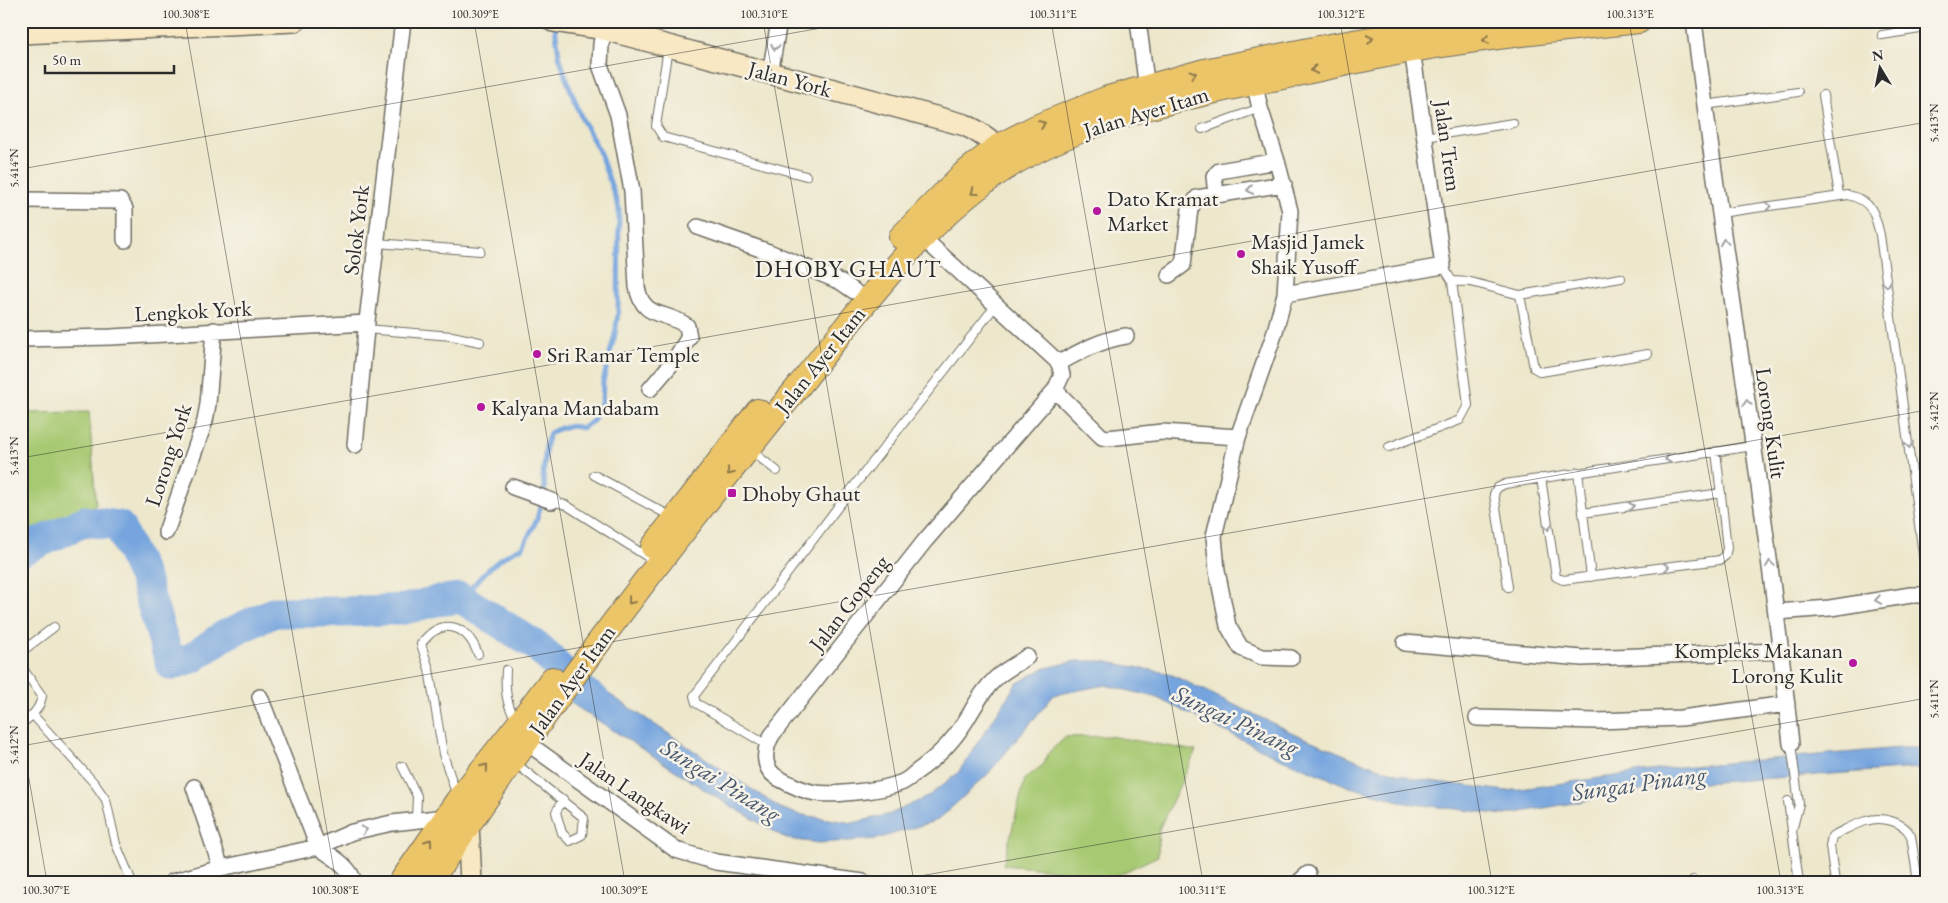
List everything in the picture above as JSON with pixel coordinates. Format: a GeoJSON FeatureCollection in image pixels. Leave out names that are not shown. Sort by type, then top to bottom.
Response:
{"type":"FeatureCollection","features":[{"type":"Feature","properties":{"kind":"main road","name":"Jalan Ayer Itam"},"geometry":{"type":"LineString","coordinates":[[1148,97],[1254,82],[1411,41],[1478,21]]}},
{"type":"Feature","properties":{"kind":"main road","name":"Jalan Ayer Itam"},"geometry":{"type":"LineString","coordinates":[[401,882],[452,809],[542,707],[646,556],[736,437],[854,291],[917,220],[961,176],[1006,155],[1087,128],[1204,71],[1411,41],[1639,21]]}},
{"type":"Feature","properties":{"kind":"main road","name":"Jalan Ayer Itam"},"geometry":{"type":"LineString","coordinates":[[581,653],[922,237],[968,196],[1006,155]]}},
{"type":"Feature","properties":{"kind":"main road","name":"Jalan Ayer Itam"},"geometry":{"type":"LineString","coordinates":[[430,882],[513,761],[520,733]]}},
{"type":"Feature","properties":{"kind":"street"},"geometry":{"type":"LineString","coordinates":[[21,33],[294,21]]}},
{"type":"Feature","properties":{"kind":"street","name":"Solok York"},"geometry":{"type":"LineString","coordinates":[[355,445],[366,326],[403,21]]}},
{"type":"Feature","properties":{"kind":"street","name":"Jalan York"},"geometry":{"type":"LineString","coordinates":[[553,21],[604,29],[965,125],[982,132],[1006,155]]}},
{"type":"Feature","properties":{"kind":"street"},"geometry":{"type":"LineString","coordinates":[[770,74],[779,21]]}},
{"type":"Feature","properties":{"kind":"street","name":"Lorong Kulit"},"geometry":{"type":"LineString","coordinates":[[1694,21],[1777,612],[1792,744]]}},
{"type":"Feature","properties":{"kind":"street"},"geometry":{"type":"LineString","coordinates":[[1133,22],[1148,97]]}},
{"type":"Feature","properties":{"kind":"street"},"geometry":{"type":"LineString","coordinates":[[604,29],[600,65],[618,115],[632,191],[639,301],[650,310],[680,321],[688,326],[689,337],[673,362],[650,389]]}},
{"type":"Feature","properties":{"kind":"street","name":"Jalan Trem"},"geometry":{"type":"LineString","coordinates":[[1411,41],[1443,266]]}},
{"type":"Feature","properties":{"kind":"street"},"geometry":{"type":"LineString","coordinates":[[1254,82],[1290,211],[1285,294],[1274,335],[1238,437],[1214,536],[1228,626],[1241,648],[1262,657],[1291,658]]}},
{"type":"Feature","properties":{"kind":"street"},"geometry":{"type":"LineString","coordinates":[[1216,195],[1214,176],[1219,171],[1277,160]]}},
{"type":"Feature","properties":{"kind":"street"},"geometry":{"type":"LineString","coordinates":[[1169,275],[1183,265],[1190,209],[1197,198],[1284,184]]}},
{"type":"Feature","properties":{"kind":"street"},"geometry":{"type":"LineString","coordinates":[[21,200],[120,201],[125,210],[125,240]]}},
{"type":"Feature","properties":{"kind":"street"},"geometry":{"type":"LineString","coordinates":[[698,227],[769,252],[841,282],[854,291]]}},
{"type":"Feature","properties":{"kind":"street"},"geometry":{"type":"LineString","coordinates":[[922,237],[1059,363],[1088,347],[1112,338],[1126,336]]}},
{"type":"Feature","properties":{"kind":"street"},"geometry":{"type":"LineString","coordinates":[[1285,294],[1443,266]]}},
{"type":"Feature","properties":{"kind":"street","name":"Lengkok York"},"geometry":{"type":"LineString","coordinates":[[21,339],[111,337],[214,330],[366,326]]}},
{"type":"Feature","properties":{"kind":"street","name":"Lorong York"},"geometry":{"type":"LineString","coordinates":[[166,532],[204,421],[208,404],[214,330]]}},
{"type":"Feature","properties":{"kind":"street","name":"Jalan Gopeng"},"geometry":{"type":"LineString","coordinates":[[766,745],[778,727],[924,542],[1055,390],[1062,375],[1059,363]]}},
{"type":"Feature","properties":{"kind":"street"},"geometry":{"type":"LineString","coordinates":[[1055,390],[1102,437],[1162,432],[1238,437]]}},
{"type":"Feature","properties":{"kind":"street"},"geometry":{"type":"LineString","coordinates":[[513,487],[552,501]]}},
{"type":"Feature","properties":{"kind":"street"},"geometry":{"type":"LineString","coordinates":[[1777,612],[1830,608],[1910,595],[1927,595]]}},
{"type":"Feature","properties":{"kind":"street"},"geometry":{"type":"LineString","coordinates":[[1405,643],[1582,658],[1782,651]]}},
{"type":"Feature","properties":{"kind":"street"},"geometry":{"type":"LineString","coordinates":[[766,745],[765,755],[768,766],[774,775],[801,790],[829,795],[866,791],[904,782],[939,756],[996,677],[1028,657]]}},
{"type":"Feature","properties":{"kind":"street"},"geometry":{"type":"LineString","coordinates":[[260,697],[318,847],[338,860],[352,876],[354,882]]}},
{"type":"Feature","properties":{"kind":"street"},"geometry":{"type":"LineString","coordinates":[[1477,718],[1597,721],[1681,718],[1787,704]]}},
{"type":"Feature","properties":{"kind":"street","name":"Jalan Langkawi"},"geometry":{"type":"LineString","coordinates":[[520,733],[676,850],[716,862],[859,881]]}},
{"type":"Feature","properties":{"kind":"street"},"geometry":{"type":"LineString","coordinates":[[194,787],[221,868]]}},
{"type":"Feature","properties":{"kind":"street"},"geometry":{"type":"LineString","coordinates":[[172,882],[221,868],[318,847],[352,832],[416,820],[452,809]]}},
{"type":"Feature","properties":{"kind":"street"},"geometry":{"type":"LineString","coordinates":[[468,824],[472,882]]}},
{"type":"Feature","properties":{"kind":"lane"},"geometry":{"type":"LineString","coordinates":[[1882,35],[1924,28],[1926,21]]}},
{"type":"Feature","properties":{"kind":"lane"},"geometry":{"type":"LineString","coordinates":[[668,46],[656,126],[663,137],[806,176]]}},
{"type":"Feature","properties":{"kind":"lane"},"geometry":{"type":"LineString","coordinates":[[1705,105],[1798,92]]}},
{"type":"Feature","properties":{"kind":"lane"},"geometry":{"type":"LineString","coordinates":[[1823,95],[1839,195]]}},
{"type":"Feature","properties":{"kind":"lane"},"geometry":{"type":"LineString","coordinates":[[1202,129],[1260,108]]}},
{"type":"Feature","properties":{"kind":"lane"},"geometry":{"type":"LineString","coordinates":[[1425,137],[1513,123]]}},
{"type":"Feature","properties":{"kind":"lane"},"geometry":{"type":"LineString","coordinates":[[1720,213],[1839,195],[1860,198],[1868,204],[1874,213],[1878,223],[1927,584]]}},
{"type":"Feature","properties":{"kind":"lane"},"geometry":{"type":"LineString","coordinates":[[376,243],[480,251]]}},
{"type":"Feature","properties":{"kind":"lane"},"geometry":{"type":"LineString","coordinates":[[1389,447],[1460,420],[1468,406],[1452,281],[1443,266]]}},
{"type":"Feature","properties":{"kind":"lane"},"geometry":{"type":"LineString","coordinates":[[1452,281],[1471,282],[1520,294],[1621,278]]}},
{"type":"Feature","properties":{"kind":"lane"},"geometry":{"type":"LineString","coordinates":[[1520,294],[1534,368],[1541,372],[1648,354]]}},
{"type":"Feature","properties":{"kind":"lane"},"geometry":{"type":"LineString","coordinates":[[766,745],[696,703],[694,696],[847,495],[996,306]]}},
{"type":"Feature","properties":{"kind":"lane"},"geometry":{"type":"LineString","coordinates":[[366,326],[452,336],[480,342]]}},
{"type":"Feature","properties":{"kind":"lane"},"geometry":{"type":"LineString","coordinates":[[1508,587],[1494,494],[1497,488],[1505,484],[1541,478],[1753,446]]}},
{"type":"Feature","properties":{"kind":"lane"},"geometry":{"type":"LineString","coordinates":[[748,448],[777,471]]}},
{"type":"Feature","properties":{"kind":"lane"},"geometry":{"type":"LineString","coordinates":[[1541,478],[1556,577],[1563,580],[1720,560],[1725,556],[1727,548],[1716,451]]}},
{"type":"Feature","properties":{"kind":"lane"},"geometry":{"type":"LineString","coordinates":[[1578,472],[1591,577]]}},
{"type":"Feature","properties":{"kind":"lane"},"geometry":{"type":"LineString","coordinates":[[594,475],[674,518]]}},
{"type":"Feature","properties":{"kind":"lane"},"geometry":{"type":"LineString","coordinates":[[1583,513],[1721,493]]}},
{"type":"Feature","properties":{"kind":"lane"},"geometry":{"type":"LineString","coordinates":[[552,501],[566,505],[646,556]]}},
{"type":"Feature","properties":{"kind":"lane"},"geometry":{"type":"LineString","coordinates":[[452,809],[429,669],[421,644],[430,633],[449,626],[462,630],[478,654]]}},
{"type":"Feature","properties":{"kind":"lane"},"geometry":{"type":"LineString","coordinates":[[21,652],[54,627]]}},
{"type":"Feature","properties":{"kind":"lane"},"geometry":{"type":"LineString","coordinates":[[21,666],[42,696],[34,716],[21,724]]}},
{"type":"Feature","properties":{"kind":"lane"},"geometry":{"type":"LineString","coordinates":[[506,670],[505,688],[512,714],[520,733]]}},
{"type":"Feature","properties":{"kind":"lane"},"geometry":{"type":"LineString","coordinates":[[34,716],[95,784],[106,800],[116,844],[132,882]]}},
{"type":"Feature","properties":{"kind":"lane","name":"Lorong Kulit"},"geometry":{"type":"LineString","coordinates":[[1792,744],[1798,804],[1792,831]]}},
{"type":"Feature","properties":{"kind":"lane"},"geometry":{"type":"LineString","coordinates":[[513,761],[563,799],[584,818],[582,835],[570,840],[562,833],[556,812],[563,799]]}},
{"type":"Feature","properties":{"kind":"lane"},"geometry":{"type":"LineString","coordinates":[[402,766],[417,796],[416,820]]}},
{"type":"Feature","properties":{"kind":"lane","name":"Lorong Kulit"},"geometry":{"type":"LineString","coordinates":[[1788,801],[1799,882]]}},
{"type":"Feature","properties":{"kind":"lane"},"geometry":{"type":"LineString","coordinates":[[1835,882],[1830,846],[1832,836],[1866,820],[1873,819],[1895,821],[1909,830],[1918,882]]}},
{"type":"Feature","properties":{"kind":"green space"},"geometry":{"type":"Polygon","coordinates":[[[89,412],[96,505],[21,535],[21,413],[89,412]]]}},
{"type":"Feature","properties":{"kind":"green space"},"geometry":{"type":"Polygon","coordinates":[[[1109,736],[1196,751],[1159,829],[1158,856],[1107,880],[1045,869],[1003,865],[1025,779],[1044,764],[1049,752],[1066,737],[1109,736]]]}},
{"type":"Feature","properties":{"kind":"green space"},"geometry":{"type":"Polygon","coordinates":[[[754,876],[807,880],[807,882],[759,882],[754,876]]]}},
{"type":"Feature","properties":{"kind":"water","name":"Sungai Pinang"},"geometry":{"type":"Polygon","coordinates":[[[1076,661],[1102,661],[1168,673],[1293,733],[1364,763],[1416,779],[1506,791],[1679,767],[1900,748],[1927,748],[1927,771],[1917,768],[1674,785],[1505,815],[1407,803],[1350,787],[1277,757],[1155,697],[1105,685],[1054,695],[987,775],[938,820],[877,839],[819,843],[787,839],[719,799],[571,703],[588,680],[780,808],[797,814],[853,823],[890,814],[927,797],[958,773],[1016,684],[1042,669],[1076,661]]]}},
{"type":"Feature","properties":{"kind":"waterway"},"geometry":{"type":"LineString","coordinates":[[461,598],[497,562],[513,551],[523,547],[537,519],[545,488],[543,477],[546,444],[550,433],[566,427],[582,428],[593,421],[602,401],[603,382],[615,334],[618,314],[619,208],[599,151],[582,119],[565,75],[559,55],[555,27]]}},
{"type":"Feature","properties":{"kind":"waterway"},"geometry":{"type":"LineString","coordinates":[[21,551],[85,521],[119,526],[144,578],[171,665],[192,658],[225,635],[275,612],[345,612],[405,609],[436,601],[461,598],[538,647],[583,692],[594,699]]}},
{"type":"Feature","properties":{"kind":"place","name":"Dato Kramat Market"},"geometry":{"type":"Point","coordinates":[1097,211]}},
{"type":"Feature","properties":{"kind":"place","name":"Masjid Jamek Shaik Yusoff"},"geometry":{"type":"Point","coordinates":[1241,254]}},
{"type":"Feature","properties":{"kind":"place","name":"Sri Ramar Temple"},"geometry":{"type":"Point","coordinates":[537,354]}},
{"type":"Feature","properties":{"kind":"place","name":"Kalyana Mandabam"},"geometry":{"type":"Point","coordinates":[481,407]}},
{"type":"Feature","properties":{"kind":"place","name":"Dhoby Ghaut"},"geometry":{"type":"Point","coordinates":[732,493]}},
{"type":"Feature","properties":{"kind":"place","name":"Kompleks Makanan Lorong Kulit"},"geometry":{"type":"Point","coordinates":[1853,663]}},
{"type":"Feature","properties":{"kind":"district","name":"DHOBY GHAUT"},"geometry":{"type":"Point","coordinates":[848,268]}}]}
